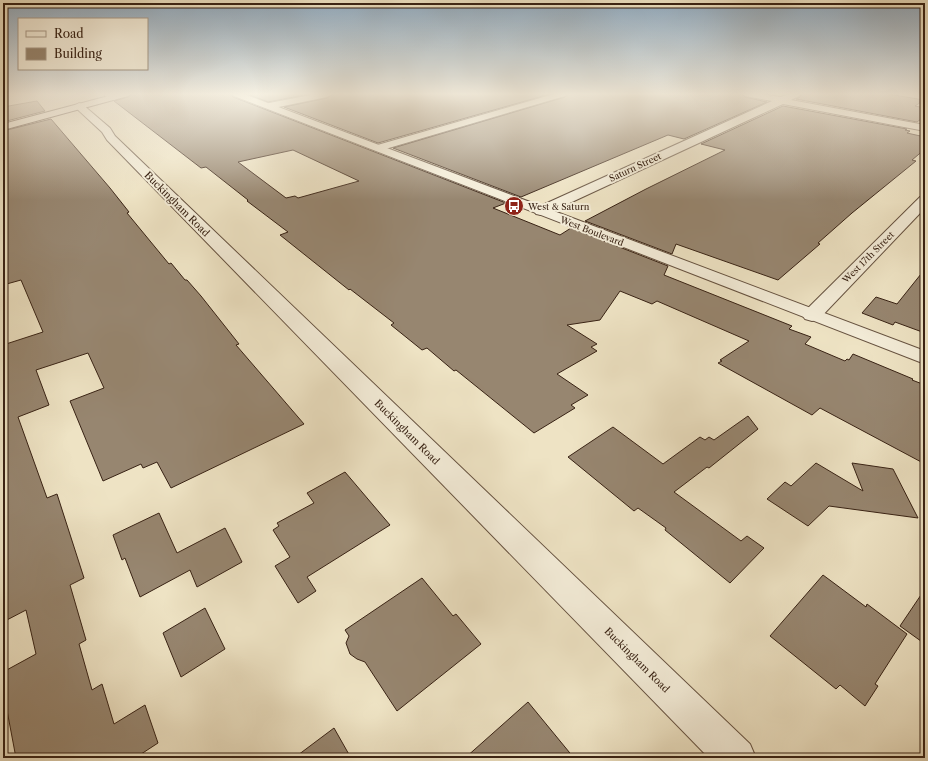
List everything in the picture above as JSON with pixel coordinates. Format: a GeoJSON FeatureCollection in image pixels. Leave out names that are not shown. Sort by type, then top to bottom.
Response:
{"type":"FeatureCollection","features":[{"type":"Feature","properties":{"kind":"street","name":"Buckingham Road"},"geometry":{"type":"LineString","coordinates":[[105,130],[122,150],[736,758]]}},
{"type":"Feature","properties":{"kind":"street","name":"West Boulevard"},"geometry":{"type":"LineString","coordinates":[[330,130],[925,358]]}},
{"type":"Feature","properties":{"kind":"street"},"geometry":{"type":"LineString","coordinates":[[378,148],[441,130]]}},
{"type":"Feature","properties":{"kind":"street","name":"Saturn Street"},"geometry":{"type":"LineString","coordinates":[[540,211],[718,130]]}},
{"type":"Feature","properties":{"kind":"street","name":"West 17th Street"},"geometry":{"type":"LineString","coordinates":[[812,314],[925,200]]}},
{"type":"Feature","properties":{"kind":"building"},"geometry":{"type":"Polygon","coordinates":[[[9,130],[60,130],[110,188],[129,212],[127,213],[169,264],[171,263],[201,296],[239,344],[236,345],[304,424],[171,488],[157,462],[143,468],[141,464],[103,481],[70,401],[104,388],[88,353],[36,370],[49,405],[18,417],[47,498],[57,494],[84,578],[70,585],[86,640],[79,644],[92,690],[102,684],[114,724],[145,705],[158,743],[135,758],[16,758],[3,689],[3,672],[36,654],[26,610],[3,622],[3,345],[43,332],[21,280],[3,285],[3,131],[9,130]]]}},
{"type":"Feature","properties":{"kind":"building"},"geometry":{"type":"Polygon","coordinates":[[[151,130],[317,130],[506,203],[493,208],[560,235],[571,228],[668,266],[664,275],[792,326],[789,329],[811,337],[805,344],[845,361],[847,359],[849,360],[853,354],[925,385],[925,464],[820,408],[812,415],[718,363],[722,361],[720,360],[749,341],[657,301],[652,304],[620,291],[600,320],[567,325],[597,344],[591,347],[597,351],[557,374],[588,395],[571,405],[575,408],[534,433],[456,370],[454,371],[427,348],[422,350],[391,325],[394,323],[350,289],[349,290],[280,235],[288,232],[206,167],[201,168],[151,130]],[[293,150],[238,162],[286,198],[295,196],[298,198],[359,181],[293,150]]]}},
{"type":"Feature","properties":{"kind":"building"},"geometry":{"type":"Polygon","coordinates":[[[343,130],[425,130],[378,143],[343,130]]]}},
{"type":"Feature","properties":{"kind":"building"},"geometry":{"type":"Polygon","coordinates":[[[455,130],[705,130],[684,139],[668,135],[521,197],[393,148],[455,130]]]}},
{"type":"Feature","properties":{"kind":"building"},"geometry":{"type":"Polygon","coordinates":[[[732,130],[906,130],[910,131],[907,133],[925,137],[925,149],[912,160],[916,161],[852,213],[818,243],[820,244],[778,280],[676,244],[672,254],[585,221],[725,150],[701,144],[732,130]]]}},
{"type":"Feature","properties":{"kind":"building"},"geometry":{"type":"Polygon","coordinates":[[[925,269],[925,333],[895,322],[893,325],[862,313],[876,297],[897,304],[925,269]]]}},
{"type":"Feature","properties":{"kind":"building"},"geometry":{"type":"Polygon","coordinates":[[[748,416],[758,429],[709,468],[707,467],[674,492],[741,541],[747,536],[764,548],[730,583],[665,530],[666,528],[638,508],[634,511],[568,457],[613,427],[663,464],[700,437],[705,440],[709,437],[714,440],[748,416]]]}},
{"type":"Feature","properties":{"kind":"building"},"geometry":{"type":"Polygon","coordinates":[[[816,463],[863,491],[852,463],[893,469],[918,518],[829,506],[808,526],[767,499],[785,482],[791,486],[816,463]]]}},
{"type":"Feature","properties":{"kind":"building"},"geometry":{"type":"Polygon","coordinates":[[[345,472],[390,525],[307,577],[316,591],[298,603],[275,566],[290,557],[273,530],[279,526],[277,523],[314,503],[307,493],[345,472]]]}},
{"type":"Feature","properties":{"kind":"building"},"geometry":{"type":"Polygon","coordinates":[[[159,513],[177,553],[225,528],[242,562],[197,587],[190,570],[140,597],[125,558],[122,560],[113,535],[159,513]]]}},
{"type":"Feature","properties":{"kind":"building"},"geometry":{"type":"Polygon","coordinates":[[[823,575],[866,607],[867,604],[907,634],[875,684],[878,686],[865,706],[840,685],[836,689],[770,636],[823,575]]]}},
{"type":"Feature","properties":{"kind":"building"},"geometry":{"type":"Polygon","coordinates":[[[422,578],[453,616],[456,614],[481,644],[397,711],[365,662],[350,654],[346,643],[349,636],[345,630],[422,578]]]}},
{"type":"Feature","properties":{"kind":"building"},"geometry":{"type":"Polygon","coordinates":[[[925,589],[925,644],[900,626],[925,589]]]}},
{"type":"Feature","properties":{"kind":"building"},"geometry":{"type":"Polygon","coordinates":[[[205,608],[225,649],[181,677],[163,633],[205,608]]]}},
{"type":"Feature","properties":{"kind":"building"},"geometry":{"type":"Polygon","coordinates":[[[528,702],[574,758],[465,758],[528,702]]]}},
{"type":"Feature","properties":{"kind":"building"},"geometry":{"type":"Polygon","coordinates":[[[334,728],[351,758],[294,758],[334,728]]]}},
{"type":"Feature","properties":{"kind":"place","name":"West & Saturn"},"geometry":{"type":"Point","coordinates":[514,206]}}]}
